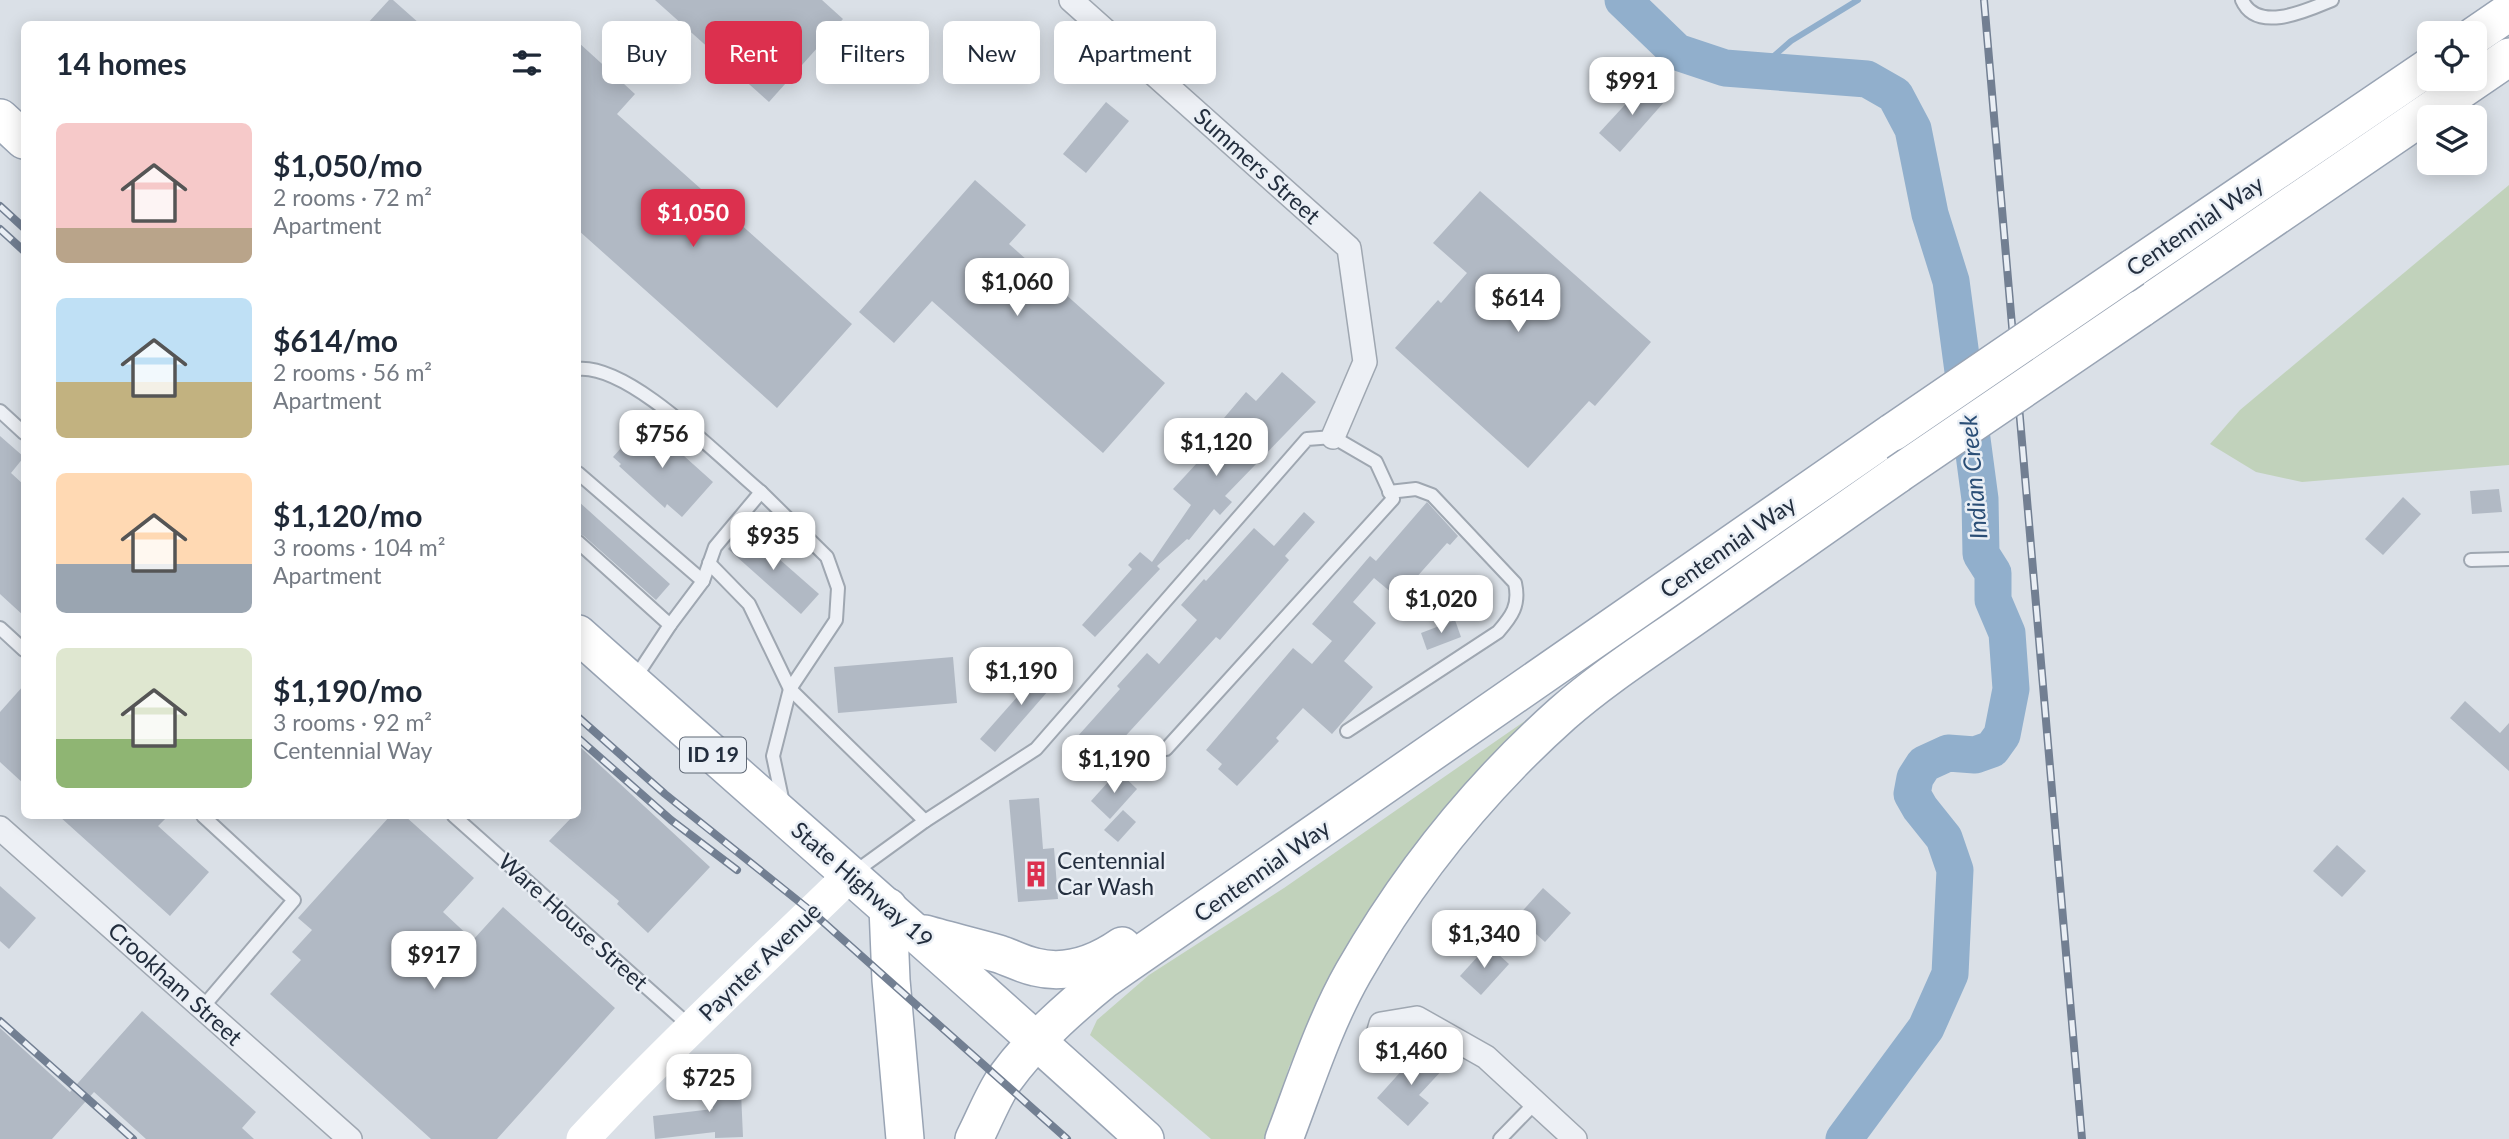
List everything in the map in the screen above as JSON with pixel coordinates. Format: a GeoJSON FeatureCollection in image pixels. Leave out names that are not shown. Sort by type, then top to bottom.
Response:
{"type":"FeatureCollection","features":[{"type":"Feature","properties":{"kind":"main road"},"geometry":{"type":"LineString","coordinates":[[2487,27],[2509,12]]}},
{"type":"Feature","properties":{"kind":"main road","name":"Centennial Way"},"geometry":{"type":"LineString","coordinates":[[1284,1139],[1320,1044],[1352,975],[1396,901],[1458,818],[1521,752],[1574,704],[1618,670],[1898,474],[2509,57]]}},
{"type":"Feature","properties":{"kind":"main road","name":"Centennial Way"},"geometry":{"type":"LineString","coordinates":[[974,1139],[1003,1082],[1037,1040],[1105,979],[1893,432],[2417,75]]}},
{"type":"Feature","properties":{"kind":"main road"},"geometry":{"type":"LineString","coordinates":[[0,118],[21,137]]}},
{"type":"Feature","properties":{"kind":"main road","name":"State Highway 19"},"geometry":{"type":"LineString","coordinates":[[581,637],[849,876],[888,906],[1145,1139]]}},
{"type":"Feature","properties":{"kind":"main road"},"geometry":{"type":"LineString","coordinates":[[917,932],[1000,954],[1034,967],[1056,970],[1080,967],[1107,957],[1398,757],[1452,740]]}},
{"type":"Feature","properties":{"kind":"main road"},"geometry":{"type":"LineString","coordinates":[[888,906],[891,980],[905,1139]]}},
{"type":"Feature","properties":{"kind":"street","name":"Summers Street"},"geometry":{"type":"LineString","coordinates":[[1071,0],[1349,248],[1365,362],[1333,437]]}},
{"type":"Feature","properties":{"kind":"street","name":"Crookham Street"},"geometry":{"type":"LineString","coordinates":[[0,828],[350,1139]]}},
{"type":"Feature","properties":{"kind":"street","name":"Paynter Avenue"},"geometry":{"type":"LineString","coordinates":[[583,1139],[646,1072],[849,876]]}},
{"type":"Feature","properties":{"kind":"street"},"geometry":{"type":"LineString","coordinates":[[1374,1048],[1381,1024],[1417,1018],[1486,1057],[1575,1139]]}},
{"type":"Feature","properties":{"kind":"lane"},"geometry":{"type":"LineString","coordinates":[[2242,0],[2245,8],[2266,18],[2299,13],[2332,0]]}},
{"type":"Feature","properties":{"kind":"lane"},"geometry":{"type":"LineString","coordinates":[[581,369],[590,368],[616,377],[649,395],[761,492],[827,557],[838,588],[836,620],[790,689],[773,756],[786,820]]}},
{"type":"Feature","properties":{"kind":"lane"},"geometry":{"type":"LineString","coordinates":[[0,411],[21,430]]}},
{"type":"Feature","properties":{"kind":"lane"},"geometry":{"type":"LineString","coordinates":[[849,876],[925,821],[1036,749],[1307,439],[1333,437],[1376,462],[1393,499],[1166,749]]}},
{"type":"Feature","properties":{"kind":"lane"},"geometry":{"type":"LineString","coordinates":[[581,475],[703,581]]}},
{"type":"Feature","properties":{"kind":"lane"},"geometry":{"type":"LineString","coordinates":[[1347,731],[1498,632],[1514,612],[1518,596],[1515,583],[1432,495],[1416,489],[1389,492]]}},
{"type":"Feature","properties":{"kind":"lane"},"geometry":{"type":"LineString","coordinates":[[632,682],[703,581],[715,547],[761,492]]}},
{"type":"Feature","properties":{"kind":"lane"},"geometry":{"type":"LineString","coordinates":[[581,545],[670,625]]}},
{"type":"Feature","properties":{"kind":"lane"},"geometry":{"type":"LineString","coordinates":[[2471,560],[2509,559]]}},
{"type":"Feature","properties":{"kind":"lane"},"geometry":{"type":"LineString","coordinates":[[709,563],[749,604],[790,689],[925,821]]}},
{"type":"Feature","properties":{"kind":"lane"},"geometry":{"type":"LineString","coordinates":[[0,628],[21,647]]}},
{"type":"Feature","properties":{"kind":"lane"},"geometry":{"type":"LineString","coordinates":[[202,1008],[295,900],[206,819]]}},
{"type":"Feature","properties":{"kind":"lane","name":"Ware House Street"},"geometry":{"type":"LineString","coordinates":[[457,819],[691,1028]]}},
{"type":"Feature","properties":{"kind":"lane"},"geometry":{"type":"LineString","coordinates":[[1500,1139],[1535,1103]]}},
{"type":"Feature","properties":{"kind":"green space"},"geometry":{"type":"Polygon","coordinates":[[[2509,185],[2509,465],[2302,482],[2256,472],[2210,444],[2240,410],[2509,185]]]}},
{"type":"Feature","properties":{"kind":"green space"},"geometry":{"type":"Polygon","coordinates":[[[1545,707],[1324,997],[1289,1067],[1267,1139],[1211,1139],[1090,1035],[1097,1020],[1149,975],[1284,888],[1545,707]]]}},
{"type":"Feature","properties":{"kind":"building"},"geometry":{"type":"Polygon","coordinates":[[[389,0],[393,0],[417,21],[370,21],[389,0]]]}},
{"type":"Feature","properties":{"kind":"building"},"geometry":{"type":"Polygon","coordinates":[[[655,0],[822,0],[843,19],[816,21],[816,49],[802,65],[802,21],[705,21],[705,45],[691,32],[691,21],[678,21],[655,0]]]}},
{"type":"Feature","properties":{"kind":"building"},"geometry":{"type":"Polygon","coordinates":[[[581,45],[602,64],[602,84],[624,84],[635,94],[617,114],[852,324],[777,408],[581,233],[581,45]]]}},
{"type":"Feature","properties":{"kind":"building"},"geometry":{"type":"Polygon","coordinates":[[[1645,83],[1665,101],[1620,152],[1599,133],[1645,83]]]}},
{"type":"Feature","properties":{"kind":"building"},"geometry":{"type":"Polygon","coordinates":[[[749,84],[785,84],[769,102],[749,84]]]}},
{"type":"Feature","properties":{"kind":"building"},"geometry":{"type":"Polygon","coordinates":[[[1106,102],[1129,121],[1086,173],[1063,154],[1106,102]]]}},
{"type":"Feature","properties":{"kind":"building"},"geometry":{"type":"Polygon","coordinates":[[[975,180],[1026,225],[1009,244],[1165,383],[1103,453],[932,301],[894,343],[859,312],[975,180]]]}},
{"type":"Feature","properties":{"kind":"building"},"geometry":{"type":"Polygon","coordinates":[[[1480,191],[1651,342],[1595,406],[1589,401],[1528,468],[1395,348],[1438,300],[1441,303],[1467,273],[1433,243],[1480,191]]]}},
{"type":"Feature","properties":{"kind":"building"},"geometry":{"type":"Polygon","coordinates":[[[1282,372],[1316,402],[1225,496],[1232,502],[1220,515],[1214,509],[1189,540],[1157,566],[1160,569],[1095,637],[1082,625],[1132,569],[1128,565],[1140,552],[1152,562],[1191,505],[1173,489],[1209,450],[1202,444],[1246,392],[1256,401],[1282,372]]]}},
{"type":"Feature","properties":{"kind":"building"},"geometry":{"type":"Polygon","coordinates":[[[645,421],[713,482],[682,517],[667,504],[665,508],[619,466],[621,464],[613,457],[645,421]]]}},
{"type":"Feature","properties":{"kind":"building"},"geometry":{"type":"Polygon","coordinates":[[[0,436],[21,454],[21,461],[11,473],[21,482],[21,613],[0,594],[0,436]]]}},
{"type":"Feature","properties":{"kind":"building"},"geometry":{"type":"Polygon","coordinates":[[[2499,489],[2502,512],[2472,514],[2470,491],[2499,489]]]}},
{"type":"Feature","properties":{"kind":"building"},"geometry":{"type":"Polygon","coordinates":[[[2403,497],[2421,514],[2383,555],[2365,539],[2403,497]]]}},
{"type":"Feature","properties":{"kind":"building"},"geometry":{"type":"Polygon","coordinates":[[[1427,502],[1458,536],[1450,545],[1447,543],[1398,598],[1374,578],[1353,602],[1376,623],[1344,661],[1373,687],[1332,734],[1303,708],[1276,738],[1279,741],[1237,786],[1218,769],[1222,764],[1206,750],[1293,648],[1312,664],[1332,641],[1312,624],[1370,556],[1376,561],[1427,502]]]}},
{"type":"Feature","properties":{"kind":"building"},"geometry":{"type":"Polygon","coordinates":[[[581,504],[670,584],[656,600],[581,534],[581,504]]]}},
{"type":"Feature","properties":{"kind":"building"},"geometry":{"type":"Polygon","coordinates":[[[1304,512],[1315,522],[1285,556],[1289,560],[1220,640],[1216,637],[1099,765],[1086,753],[1090,748],[1077,737],[1120,689],[1117,686],[1147,653],[1159,664],[1197,620],[1181,605],[1254,528],[1274,546],[1304,512]]]}},
{"type":"Feature","properties":{"kind":"building"},"geometry":{"type":"Polygon","coordinates":[[[745,529],[819,594],[801,614],[728,549],[745,529]]]}},
{"type":"Feature","properties":{"kind":"building"},"geometry":{"type":"Polygon","coordinates":[[[1455,620],[1461,637],[1427,650],[1421,633],[1455,620]]]}},
{"type":"Feature","properties":{"kind":"building"},"geometry":{"type":"Polygon","coordinates":[[[953,657],[957,703],[838,713],[834,667],[953,657]]]}},
{"type":"Feature","properties":{"kind":"building"},"geometry":{"type":"Polygon","coordinates":[[[1048,662],[1062,675],[995,752],[980,739],[1048,662]]]}},
{"type":"Feature","properties":{"kind":"building"},"geometry":{"type":"Polygon","coordinates":[[[21,688],[21,781],[0,762],[0,712],[21,688]]]}},
{"type":"Feature","properties":{"kind":"building"},"geometry":{"type":"Polygon","coordinates":[[[2465,701],[2500,733],[2509,723],[2509,771],[2450,718],[2465,701]]]}},
{"type":"Feature","properties":{"kind":"building"},"geometry":{"type":"Polygon","coordinates":[[[581,748],[710,867],[648,933],[617,904],[619,901],[549,841],[570,819],[581,819],[581,748]]]}},
{"type":"Feature","properties":{"kind":"building"},"geometry":{"type":"Polygon","coordinates":[[[1118,771],[1137,789],[1110,819],[1091,801],[1118,771]]]}},
{"type":"Feature","properties":{"kind":"building","name":"Centennial Car Wash"},"geometry":{"type":"Polygon","coordinates":[[[1039,798],[1043,849],[1054,848],[1058,899],[1018,902],[1009,800],[1039,798]]]}},
{"type":"Feature","properties":{"kind":"building"},"geometry":{"type":"Polygon","coordinates":[[[1123,810],[1136,822],[1118,842],[1104,830],[1123,810]]]}},
{"type":"Feature","properties":{"kind":"building"},"geometry":{"type":"Polygon","coordinates":[[[62,819],[165,819],[158,826],[209,872],[170,916],[62,819]]]}},
{"type":"Feature","properties":{"kind":"building"},"geometry":{"type":"Polygon","coordinates":[[[387,819],[408,819],[474,878],[443,912],[473,940],[503,907],[615,1008],[497,1139],[431,1139],[270,994],[301,960],[292,952],[312,930],[298,918],[387,819]]]}},
{"type":"Feature","properties":{"kind":"building"},"geometry":{"type":"Polygon","coordinates":[[[2337,845],[2366,871],[2342,897],[2313,871],[2337,845]]]}},
{"type":"Feature","properties":{"kind":"building"},"geometry":{"type":"Polygon","coordinates":[[[0,886],[36,918],[9,949],[0,941],[0,886]]]}},
{"type":"Feature","properties":{"kind":"building"},"geometry":{"type":"Polygon","coordinates":[[[1543,888],[1571,913],[1545,942],[1517,917],[1543,888]]]}},
{"type":"Feature","properties":{"kind":"building"},"geometry":{"type":"Polygon","coordinates":[[[1488,945],[1509,964],[1481,995],[1460,976],[1488,945]]]}},
{"type":"Feature","properties":{"kind":"building"},"geometry":{"type":"Polygon","coordinates":[[[142,1011],[256,1112],[242,1128],[254,1139],[146,1139],[94,1092],[52,1139],[0,1139],[0,1028],[70,1092],[142,1011]]]}},
{"type":"Feature","properties":{"kind":"building"},"geometry":{"type":"Polygon","coordinates":[[[1423,1047],[1445,1067],[1419,1095],[1429,1103],[1408,1126],[1377,1098],[1423,1047]]]}},
{"type":"Feature","properties":{"kind":"building"},"geometry":{"type":"Polygon","coordinates":[[[740,1070],[743,1137],[715,1138],[715,1132],[655,1139],[653,1116],[713,1109],[712,1090],[719,1089],[718,1071],[740,1070]]]}},
{"type":"Feature","properties":{"kind":"waterway","name":"Indian Creek"},"geometry":{"type":"LineString","coordinates":[[1623,0],[1677,52],[1725,68],[1867,79],[1895,95],[1913,129],[1930,214],[1951,281],[1980,499],[1981,554],[1993,573],[1993,600],[2007,633],[2011,689],[2002,735],[1992,749],[1975,755],[1948,753],[1924,764],[1915,778],[1912,794],[1944,838],[1955,870],[1950,974],[1926,1028],[1844,1139]]}},
{"type":"Feature","properties":{"kind":"waterway"},"geometry":{"type":"LineString","coordinates":[[1759,69],[1791,41],[1858,0]]}},
{"type":"Feature","properties":{"kind":"railway"},"geometry":{"type":"LineString","coordinates":[[1984,0],[2082,1139]]}},
{"type":"Feature","properties":{"kind":"railway"},"geometry":{"type":"LineString","coordinates":[[0,206],[21,225]]}},
{"type":"Feature","properties":{"kind":"railway"},"geometry":{"type":"LineString","coordinates":[[0,229],[21,248]]}},
{"type":"Feature","properties":{"kind":"railway"},"geometry":{"type":"LineString","coordinates":[[581,720],[665,794],[812,912],[1067,1139]]}},
{"type":"Feature","properties":{"kind":"railway"},"geometry":{"type":"LineString","coordinates":[[581,741],[671,820],[737,870]]}},
{"type":"Feature","properties":{"kind":"railway"},"geometry":{"type":"LineString","coordinates":[[0,1021],[133,1139]]}},
{"type":"Feature","properties":{"kind":"place","name":"Centennial Car Wash"},"geometry":{"type":"Point","coordinates":[1036,874]}}]}
